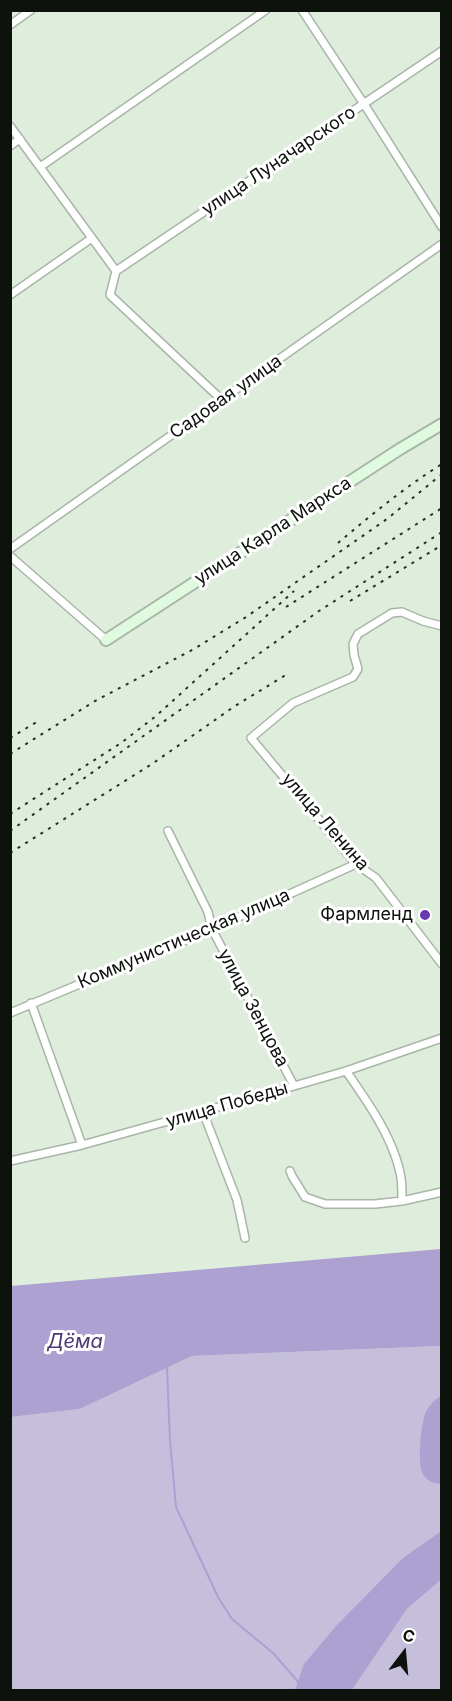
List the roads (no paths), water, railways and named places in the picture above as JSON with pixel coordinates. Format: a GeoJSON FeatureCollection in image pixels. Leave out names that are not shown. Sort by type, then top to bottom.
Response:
{"type":"FeatureCollection","features":[{"type":"Feature","properties":{"kind":"street"},"geometry":{"type":"LineString","coordinates":[[10,25],[31,10]]}},
{"type":"Feature","properties":{"kind":"street"},"geometry":{"type":"LineString","coordinates":[[40,167],[266,10]]}},
{"type":"Feature","properties":{"kind":"street"},"geometry":{"type":"LineString","coordinates":[[302,10],[441,228]]}},
{"type":"Feature","properties":{"kind":"street","name":"улица Луначарского"},"geometry":{"type":"LineString","coordinates":[[116,271],[441,51]]}},
{"type":"Feature","properties":{"kind":"street"},"geometry":{"type":"LineString","coordinates":[[10,126],[116,271],[110,295],[222,400]]}},
{"type":"Feature","properties":{"kind":"street"},"geometry":{"type":"LineString","coordinates":[[10,146],[20,139]]}},
{"type":"Feature","properties":{"kind":"street"},"geometry":{"type":"LineString","coordinates":[[10,295],[92,238]]}},
{"type":"Feature","properties":{"kind":"street","name":"Садовая улица"},"geometry":{"type":"LineString","coordinates":[[10,549],[441,244]]}},
{"type":"Feature","properties":{"kind":"street","name":"улица Карла Маркса"},"geometry":{"type":"LineString","coordinates":[[106,640],[441,424]]}},
{"type":"Feature","properties":{"kind":"street"},"geometry":{"type":"LineString","coordinates":[[10,556],[106,640]]}},
{"type":"Feature","properties":{"kind":"street","name":"улица Ленина"},"geometry":{"type":"LineString","coordinates":[[441,626],[402,612],[392,612],[358,634],[354,644],[358,669],[353,677],[293,703],[251,738],[356,864],[376,878],[441,964]]}},
{"type":"Feature","properties":{"kind":"street","name":"улица Зенцова"},"geometry":{"type":"LineString","coordinates":[[168,831],[208,912],[212,929],[294,1086]]}},
{"type":"Feature","properties":{"kind":"street","name":"Коммунистическая улица"},"geometry":{"type":"LineString","coordinates":[[10,1012],[212,929],[356,864]]}},
{"type":"Feature","properties":{"kind":"street"},"geometry":{"type":"LineString","coordinates":[[30,1003],[82,1145]]}},
{"type":"Feature","properties":{"kind":"street","name":"улица Победы"},"geometry":{"type":"LineString","coordinates":[[10,1161],[82,1145],[203,1112],[346,1071],[441,1038]]}},
{"type":"Feature","properties":{"kind":"street"},"geometry":{"type":"LineString","coordinates":[[346,1071],[372,1108],[392,1151],[401,1176],[402,1201]]}},
{"type":"Feature","properties":{"kind":"street"},"geometry":{"type":"LineString","coordinates":[[203,1112],[237,1200],[245,1238]]}},
{"type":"Feature","properties":{"kind":"street"},"geometry":{"type":"LineString","coordinates":[[291,1171],[305,1197],[325,1204],[375,1204],[402,1201],[441,1192]]}},
{"type":"Feature","properties":{"kind":"water","name":"Дёма"},"geometry":{"type":"Polygon","coordinates":[[[441,1249],[441,1346],[192,1356],[80,1409],[11,1417],[11,1286],[441,1249]]]}},
{"type":"Feature","properties":{"kind":"water"},"geometry":{"type":"Polygon","coordinates":[[[441,1396],[441,1484],[430,1481],[422,1472],[420,1448],[425,1414],[433,1402],[441,1396]]]}},
{"type":"Feature","properties":{"kind":"water"},"geometry":{"type":"Polygon","coordinates":[[[441,1531],[441,1580],[407,1609],[352,1690],[295,1690],[304,1664],[336,1626],[404,1557],[441,1531]]]}},
{"type":"Feature","properties":{"kind":"waterway"},"geometry":{"type":"LineString","coordinates":[[167,1368],[176,1507],[218,1597],[232,1619],[273,1653],[300,1684]]}},
{"type":"Feature","properties":{"kind":"railway"},"geometry":{"type":"LineString","coordinates":[[338,543],[402,492],[442,464]]}},
{"type":"Feature","properties":{"kind":"railway"},"geometry":{"type":"LineString","coordinates":[[10,754],[95,701],[194,649],[246,617],[387,519],[442,474]]}},
{"type":"Feature","properties":{"kind":"railway"},"geometry":{"type":"LineString","coordinates":[[286,607],[442,508]]}},
{"type":"Feature","properties":{"kind":"railway"},"geometry":{"type":"LineString","coordinates":[[10,831],[319,611],[442,532]]}},
{"type":"Feature","properties":{"kind":"railway"},"geometry":{"type":"LineString","coordinates":[[350,601],[442,545]]}},
{"type":"Feature","properties":{"kind":"railway"},"geometry":{"type":"LineString","coordinates":[[10,814],[121,743],[156,716],[294,591]]}},
{"type":"Feature","properties":{"kind":"railway"},"geometry":{"type":"LineString","coordinates":[[10,853],[152,764],[235,706],[289,673]]}},
{"type":"Feature","properties":{"kind":"railway"},"geometry":{"type":"LineString","coordinates":[[10,738],[40,720]]}},
{"type":"Feature","properties":{"kind":"place","name":"Фармленд"},"geometry":{"type":"Point","coordinates":[425,915]}}]}
